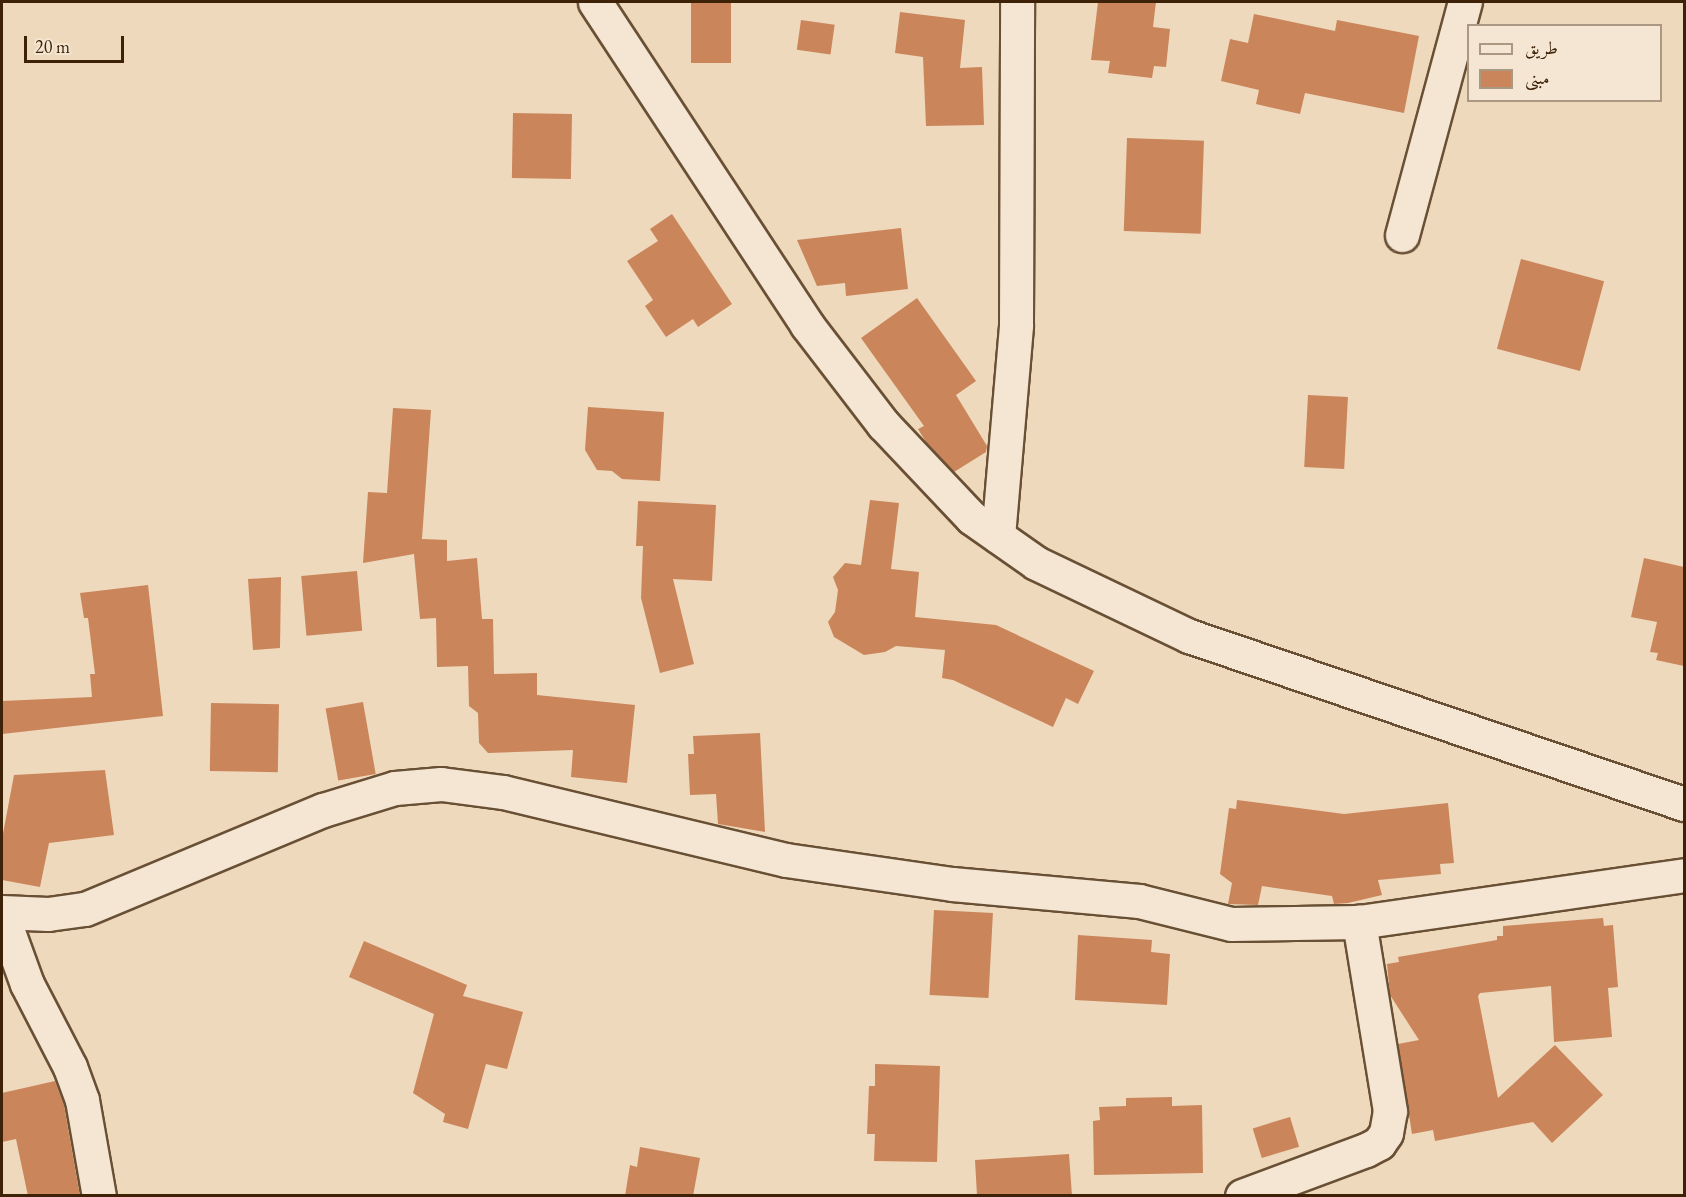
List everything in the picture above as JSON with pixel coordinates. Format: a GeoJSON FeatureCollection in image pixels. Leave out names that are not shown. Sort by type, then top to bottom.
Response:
{"type":"FeatureCollection","features":[{"type":"Feature","properties":{"kind":"street"},"geometry":{"type":"LineString","coordinates":[[595,2],[807,325],[883,424],[972,518],[1036,563],[1189,636],[1684,804]]}},
{"type":"Feature","properties":{"kind":"street"},"geometry":{"type":"LineString","coordinates":[[998,536],[1016,326],[1017,2]]}},
{"type":"Feature","properties":{"kind":"street"},"geometry":{"type":"LineString","coordinates":[[1402,235],[1465,2]]}},
{"type":"Feature","properties":{"kind":"street"},"geometry":{"type":"LineString","coordinates":[[99,1196],[78,1089],[27,984],[2,913],[48,914],[86,909],[324,810],[395,788],[441,784],[503,792],[786,860],[952,884],[1118,898],[1231,924],[1359,922],[1684,875]]}},
{"type":"Feature","properties":{"kind":"street"},"geometry":{"type":"LineString","coordinates":[[1242,1196],[1366,1150],[1379,1143],[1386,1133],[1390,1111],[1359,922]]}},
{"type":"Feature","properties":{"kind":"building"},"geometry":{"type":"Polygon","coordinates":[[[691,2],[731,2],[731,63],[691,63],[691,2]]]}},
{"type":"Feature","properties":{"kind":"building"},"geometry":{"type":"Polygon","coordinates":[[[1098,2],[1156,2],[1153,27],[1170,29],[1166,67],[1154,66],[1152,78],[1108,73],[1110,61],[1091,60],[1098,2]]]}},
{"type":"Feature","properties":{"kind":"building"},"geometry":{"type":"Polygon","coordinates":[[[900,12],[965,20],[960,68],[982,67],[984,125],[926,126],[923,57],[895,53],[900,12]]]}},
{"type":"Feature","properties":{"kind":"building"},"geometry":{"type":"Polygon","coordinates":[[[1254,14],[1335,31],[1337,20],[1419,36],[1404,113],[1305,93],[1300,114],[1256,104],[1259,90],[1221,81],[1230,39],[1248,43],[1254,14]]]}},
{"type":"Feature","properties":{"kind":"building"},"geometry":{"type":"Polygon","coordinates":[[[801,20],[835,25],[830,54],[797,50],[801,20]]]}},
{"type":"Feature","properties":{"kind":"building"},"geometry":{"type":"Polygon","coordinates":[[[513,113],[572,114],[571,179],[512,178],[513,113]]]}},
{"type":"Feature","properties":{"kind":"building"},"geometry":{"type":"Polygon","coordinates":[[[1127,138],[1204,141],[1201,234],[1124,231],[1127,138]]]}},
{"type":"Feature","properties":{"kind":"building"},"geometry":{"type":"Polygon","coordinates":[[[672,214],[732,304],[698,327],[693,319],[666,337],[645,306],[653,300],[627,261],[658,241],[650,229],[672,214]]]}},
{"type":"Feature","properties":{"kind":"building"},"geometry":{"type":"Polygon","coordinates":[[[901,228],[908,289],[846,296],[845,283],[817,286],[797,240],[901,228]]]}},
{"type":"Feature","properties":{"kind":"building"},"geometry":{"type":"Polygon","coordinates":[[[1521,259],[1604,281],[1580,371],[1497,349],[1521,259]]]}},
{"type":"Feature","properties":{"kind":"building"},"geometry":{"type":"Polygon","coordinates":[[[917,298],[976,381],[956,395],[987,446],[986,452],[954,472],[926,442],[918,429],[924,426],[861,338],[917,298]]]}},
{"type":"Feature","properties":{"kind":"building"},"geometry":{"type":"Polygon","coordinates":[[[1308,395],[1348,397],[1344,469],[1304,467],[1308,395]]]}},
{"type":"Feature","properties":{"kind":"building"},"geometry":{"type":"Polygon","coordinates":[[[588,407],[664,412],[660,481],[622,479],[612,471],[597,470],[585,450],[588,407]]]}},
{"type":"Feature","properties":{"kind":"building"},"geometry":{"type":"Polygon","coordinates":[[[393,408],[431,410],[422,539],[447,540],[447,561],[477,558],[482,619],[493,619],[494,674],[537,673],[537,695],[635,705],[627,783],[571,777],[573,750],[488,753],[479,743],[478,713],[469,706],[468,666],[437,667],[436,618],[420,619],[414,554],[363,563],[368,492],[387,493],[393,408]]]}},
{"type":"Feature","properties":{"kind":"building"},"geometry":{"type":"Polygon","coordinates":[[[870,500],[899,503],[891,569],[919,572],[915,617],[996,625],[1094,671],[1078,704],[1066,698],[1053,727],[953,680],[942,678],[945,650],[896,646],[885,652],[864,655],[834,637],[828,622],[835,612],[838,590],[833,577],[845,563],[861,565],[870,500]]]}},
{"type":"Feature","properties":{"kind":"building"},"geometry":{"type":"Polygon","coordinates":[[[638,501],[716,505],[712,581],[673,579],[694,664],[660,673],[641,598],[643,546],[636,546],[638,501]]]}},
{"type":"Feature","properties":{"kind":"building"},"geometry":{"type":"Polygon","coordinates":[[[1644,558],[1684,567],[1684,666],[1656,660],[1658,653],[1650,652],[1657,622],[1631,617],[1644,558]]]}},
{"type":"Feature","properties":{"kind":"building"},"geometry":{"type":"Polygon","coordinates":[[[357,571],[362,631],[306,636],[301,576],[357,571]]]}},
{"type":"Feature","properties":{"kind":"building"},"geometry":{"type":"Polygon","coordinates":[[[281,577],[280,648],[253,650],[248,579],[281,577]]]}},
{"type":"Feature","properties":{"kind":"building"},"geometry":{"type":"Polygon","coordinates":[[[148,585],[163,716],[2,734],[2,701],[92,697],[90,674],[95,674],[88,618],[84,618],[80,593],[148,585]]]}},
{"type":"Feature","properties":{"kind":"building"},"geometry":{"type":"Polygon","coordinates":[[[363,702],[376,774],[338,780],[326,709],[363,702]]]}},
{"type":"Feature","properties":{"kind":"building"},"geometry":{"type":"Polygon","coordinates":[[[211,703],[279,704],[278,772],[210,771],[211,703]]]}},
{"type":"Feature","properties":{"kind":"building"},"geometry":{"type":"Polygon","coordinates":[[[760,733],[765,832],[718,824],[716,794],[690,795],[688,754],[694,754],[693,736],[760,733]]]}},
{"type":"Feature","properties":{"kind":"building"},"geometry":{"type":"Polygon","coordinates":[[[105,770],[114,835],[49,843],[40,887],[2,880],[2,839],[14,775],[105,770]]]}},
{"type":"Feature","properties":{"kind":"building"},"geometry":{"type":"Polygon","coordinates":[[[1237,800],[1344,814],[1448,803],[1454,863],[1440,864],[1441,874],[1378,880],[1382,895],[1348,903],[1334,904],[1332,896],[1262,886],[1258,905],[1228,904],[1232,883],[1220,874],[1229,808],[1236,809],[1237,800]]]}},
{"type":"Feature","properties":{"kind":"building"},"geometry":{"type":"Polygon","coordinates":[[[934,910],[993,913],[988,998],[930,995],[934,910]]]}},
{"type":"Feature","properties":{"kind":"building"},"geometry":{"type":"Polygon","coordinates":[[[1603,918],[1604,926],[1613,925],[1618,987],[1608,988],[1612,1037],[1554,1042],[1551,986],[1480,993],[1478,996],[1498,1098],[1555,1045],[1603,1095],[1552,1143],[1533,1122],[1435,1141],[1433,1130],[1412,1134],[1398,1044],[1419,1040],[1390,995],[1387,964],[1399,962],[1398,957],[1497,940],[1497,936],[1503,936],[1503,926],[1603,918]]]}},
{"type":"Feature","properties":{"kind":"building"},"geometry":{"type":"Polygon","coordinates":[[[1078,935],[1152,940],[1151,952],[1170,954],[1167,1005],[1075,1000],[1078,935]]]}},
{"type":"Feature","properties":{"kind":"building"},"geometry":{"type":"Polygon","coordinates":[[[364,941],[467,985],[463,996],[523,1012],[507,1069],[486,1064],[468,1129],[443,1122],[445,1114],[413,1093],[434,1014],[349,977],[364,941]]]}},
{"type":"Feature","properties":{"kind":"building"},"geometry":{"type":"Polygon","coordinates":[[[875,1064],[940,1066],[937,1162],[874,1161],[875,1134],[867,1134],[869,1086],[875,1086],[875,1064]]]}},
{"type":"Feature","properties":{"kind":"building"},"geometry":{"type":"Polygon","coordinates":[[[55,1081],[64,1105],[80,1196],[28,1196],[16,1139],[2,1142],[2,1093],[55,1081]]]}},
{"type":"Feature","properties":{"kind":"building"},"geometry":{"type":"Polygon","coordinates":[[[1172,1097],[1172,1106],[1202,1105],[1203,1173],[1094,1175],[1093,1121],[1100,1120],[1099,1107],[1126,1106],[1126,1098],[1172,1097]]]}},
{"type":"Feature","properties":{"kind":"building"},"geometry":{"type":"Polygon","coordinates":[[[1290,1117],[1299,1147],[1262,1158],[1253,1128],[1290,1117]]]}},
{"type":"Feature","properties":{"kind":"building"},"geometry":{"type":"Polygon","coordinates":[[[640,1147],[700,1158],[693,1196],[625,1196],[630,1165],[637,1167],[640,1147]]]}},
{"type":"Feature","properties":{"kind":"building"},"geometry":{"type":"Polygon","coordinates":[[[1069,1154],[1072,1196],[977,1196],[975,1160],[1069,1154]]]}}]}
